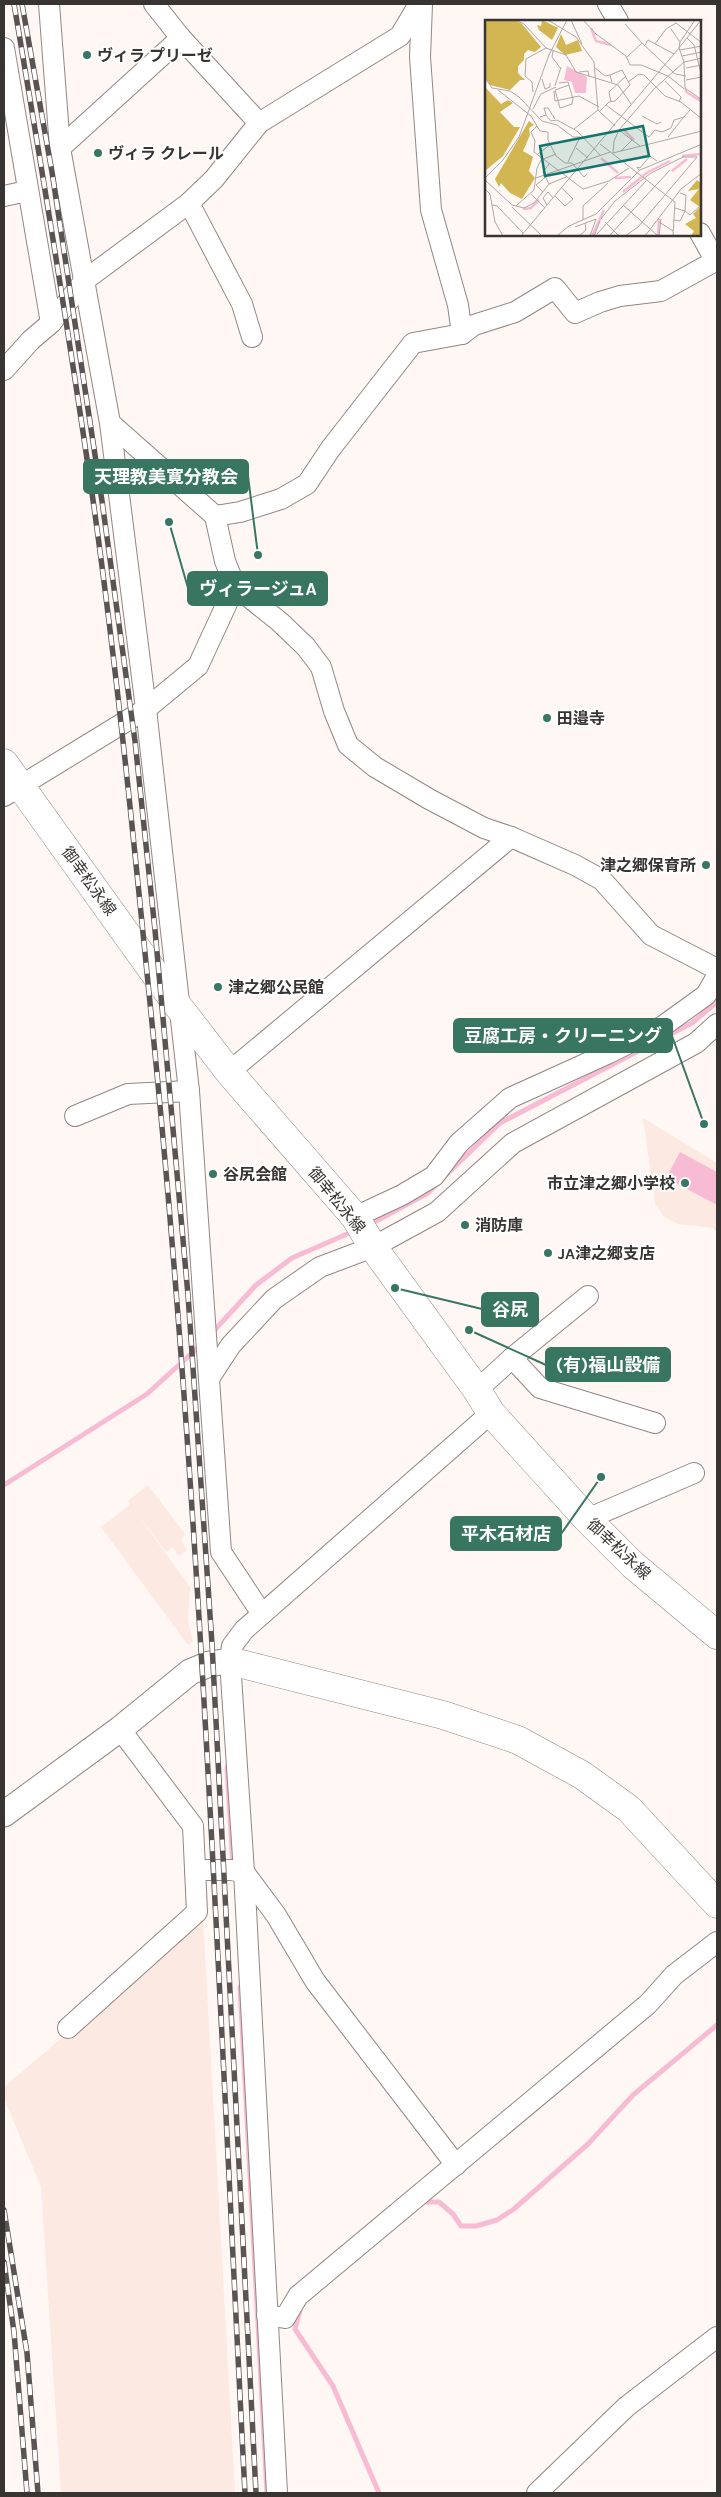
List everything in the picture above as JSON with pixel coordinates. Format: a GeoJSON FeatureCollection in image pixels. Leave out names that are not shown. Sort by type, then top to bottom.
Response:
{"type":"FeatureCollection","features":[{"type":"Feature","properties":{"kind":"main road","name":"御幸松永線"},"geometry":{"type":"LineString","coordinates":[[4,763],[12,791],[229,1072],[363,1231],[477,1390],[491,1413],[587,1519],[633,1565],[717,1635]]}},
{"type":"Feature","properties":{"kind":"main road"},"geometry":{"type":"LineString","coordinates":[[230,1661],[442,1715],[518,1740],[582,1775],[630,1809],[717,1904]]}},
{"type":"Feature","properties":{"kind":"street"},"geometry":{"type":"LineString","coordinates":[[49,4],[60,148],[110,423],[146,709],[189,1091],[221,1552],[262,1614]]}},
{"type":"Feature","properties":{"kind":"street"},"geometry":{"type":"LineString","coordinates":[[154,4],[180,38],[259,123]]}},
{"type":"Feature","properties":{"kind":"street"},"geometry":{"type":"LineString","coordinates":[[7,364],[51,323],[85,280],[189,203],[214,179],[259,123],[400,36],[421,4]]}},
{"type":"Feature","properties":{"kind":"street"},"geometry":{"type":"LineString","coordinates":[[421,4],[420,56],[431,210],[458,305],[462,334]]}},
{"type":"Feature","properties":{"kind":"street"},"geometry":{"type":"LineString","coordinates":[[608,4],[617,20]]}},
{"type":"Feature","properties":{"kind":"street"},"geometry":{"type":"LineString","coordinates":[[60,148],[180,38]]}},
{"type":"Feature","properties":{"kind":"street"},"geometry":{"type":"LineString","coordinates":[[4,57],[51,323]]}},
{"type":"Feature","properties":{"kind":"street"},"geometry":{"type":"LineString","coordinates":[[4,196],[27,191]]}},
{"type":"Feature","properties":{"kind":"street"},"geometry":{"type":"LineString","coordinates":[[189,203],[242,304],[252,337]]}},
{"type":"Feature","properties":{"kind":"street"},"geometry":{"type":"LineString","coordinates":[[215,516],[240,512],[281,499],[307,484],[331,448],[413,343],[462,334],[474,325],[515,312],[555,288],[575,313],[607,300],[661,291],[716,260],[701,235]]}},
{"type":"Feature","properties":{"kind":"street"},"geometry":{"type":"LineString","coordinates":[[110,423],[215,516],[225,561],[235,586],[280,622],[306,647],[321,667],[334,711],[348,745],[376,768],[429,799],[484,828],[511,837],[575,865],[602,880],[651,935],[717,969]]}},
{"type":"Feature","properties":{"kind":"street"},"geometry":{"type":"LineString","coordinates":[[12,791],[146,709],[198,666],[235,586]]}},
{"type":"Feature","properties":{"kind":"street"},"geometry":{"type":"LineString","coordinates":[[229,1072],[511,837]]}},
{"type":"Feature","properties":{"kind":"street"},"geometry":{"type":"LineString","coordinates":[[210,1377],[231,1345],[274,1298],[320,1267],[363,1231],[376,1208],[434,1176],[460,1143],[510,1098],[663,1026],[706,995],[717,976]]}},
{"type":"Feature","properties":{"kind":"street"},"geometry":{"type":"LineString","coordinates":[[363,1231],[437,1212],[513,1143],[696,1043],[717,1024]]}},
{"type":"Feature","properties":{"kind":"street"},"geometry":{"type":"LineString","coordinates":[[607,1054],[623,1082]]}},
{"type":"Feature","properties":{"kind":"street"},"geometry":{"type":"LineString","coordinates":[[75,1116],[128,1094],[189,1091]]}},
{"type":"Feature","properties":{"kind":"street"},"geometry":{"type":"LineString","coordinates":[[477,1390],[512,1358],[588,1296]]}},
{"type":"Feature","properties":{"kind":"street"},"geometry":{"type":"LineString","coordinates":[[512,1358],[540,1388],[654,1423]]}},
{"type":"Feature","properties":{"kind":"street"},"geometry":{"type":"LineString","coordinates":[[277,2493],[267,2315],[236,1871],[230,1661],[232,1646],[244,1630],[491,1413]]}},
{"type":"Feature","properties":{"kind":"street"},"geometry":{"type":"LineString","coordinates":[[587,1519],[694,1473]]}},
{"type":"Feature","properties":{"kind":"street"},"geometry":{"type":"LineString","coordinates":[[4,1814],[120,1729],[190,1672],[209,1664],[230,1661]]}},
{"type":"Feature","properties":{"kind":"street"},"geometry":{"type":"LineString","coordinates":[[68,2028],[197,1912],[192,1826],[120,1729]]}},
{"type":"Feature","properties":{"kind":"street"},"geometry":{"type":"LineString","coordinates":[[195,1870],[236,1871],[276,1915],[315,1981],[456,2165]]}},
{"type":"Feature","properties":{"kind":"street"},"geometry":{"type":"LineString","coordinates":[[267,2315],[285,2318],[298,2296],[648,2004],[674,1975],[717,1942]]}},
{"type":"Feature","properties":{"kind":"street"},"geometry":{"type":"LineString","coordinates":[[537,2493],[626,2406],[717,2337]]}},
{"type":"Feature","properties":{"kind":"shaded area","name":"市立津之郷小学校"},"geometry":{"type":"Polygon","coordinates":[[[643,1118],[717,1163],[717,1232],[713,1228],[678,1224],[664,1217],[655,1204],[643,1118]]]}},
{"type":"Feature","properties":{"kind":"shaded area"},"geometry":{"type":"Polygon","coordinates":[[[680,1152],[717,1172],[717,1205],[666,1178],[680,1152]]]}},
{"type":"Feature","properties":{"kind":"shaded area"},"geometry":{"type":"Polygon","coordinates":[[[148,1485],[185,1534],[181,1541],[187,1550],[179,1556],[172,1547],[166,1552],[132,1507],[190,1587],[188,1620],[193,1642],[188,1645],[101,1527],[130,1505],[128,1501],[148,1485]]]}},
{"type":"Feature","properties":{"kind":"shaded area"},"geometry":{"type":"Polygon","coordinates":[[[203,1918],[235,2493],[61,2493],[41,2187],[4,2098],[4,2087],[203,1918]]]}},
{"type":"Feature","properties":{"kind":"waterway"},"geometry":{"type":"LineString","coordinates":[[446,1175],[500,1123],[692,1023],[717,1002]]}},
{"type":"Feature","properties":{"kind":"waterway"},"geometry":{"type":"LineString","coordinates":[[369,1225],[428,1193],[436,1185]]}},
{"type":"Feature","properties":{"kind":"waterway"},"geometry":{"type":"LineString","coordinates":[[211,1334],[256,1285],[292,1258],[354,1231]]}},
{"type":"Feature","properties":{"kind":"waterway"},"geometry":{"type":"LineString","coordinates":[[4,1485],[147,1394],[202,1344]]}},
{"type":"Feature","properties":{"kind":"waterway"},"geometry":{"type":"LineString","coordinates":[[227,1767],[233,1866]]}},
{"type":"Feature","properties":{"kind":"waterway"},"geometry":{"type":"LineString","coordinates":[[240,1987],[267,2493]]}},
{"type":"Feature","properties":{"kind":"waterway"},"geometry":{"type":"LineString","coordinates":[[422,2202],[439,2202],[453,2214],[461,2226],[476,2226],[497,2220],[514,2209],[588,2144],[633,2095],[717,2025]]}},
{"type":"Feature","properties":{"kind":"waterway"},"geometry":{"type":"LineString","coordinates":[[300,2310],[295,2329],[333,2386],[379,2493]]}},
{"type":"Feature","properties":{"kind":"railway"},"geometry":{"type":"LineString","coordinates":[[14,4],[65,314],[102,564],[132,820],[151,1013],[183,1382],[196,1567],[245,2493]]}},
{"type":"Feature","properties":{"kind":"railway"},"geometry":{"type":"LineString","coordinates":[[22,4],[52,172],[102,501],[135,741],[155,930],[188,1295],[212,1644],[256,2493]]}},
{"type":"Feature","properties":{"kind":"railway"},"geometry":{"type":"LineString","coordinates":[[4,2210],[27,2353],[38,2493]]}},
{"type":"Feature","properties":{"kind":"railway"},"geometry":{"type":"LineString","coordinates":[[4,2262],[14,2332],[27,2493]]}},
{"type":"Feature","properties":{"kind":"place","name":"ヴィラ プリーゼ"},"geometry":{"type":"Point","coordinates":[87,55]}},
{"type":"Feature","properties":{"kind":"place","name":"ヴィラ クレール"},"geometry":{"type":"Point","coordinates":[98,153]}},
{"type":"Feature","properties":{"kind":"place","name":"ヴィラージュA"},"geometry":{"type":"Point","coordinates":[169,522]}},
{"type":"Feature","properties":{"kind":"place","name":"天理教美寛分教会"},"geometry":{"type":"Point","coordinates":[258,555]}},
{"type":"Feature","properties":{"kind":"place","name":"田邉寺"},"geometry":{"type":"Point","coordinates":[547,718]}},
{"type":"Feature","properties":{"kind":"place","name":"津之郷保育所"},"geometry":{"type":"Point","coordinates":[706,865]}},
{"type":"Feature","properties":{"kind":"place","name":"津之郷公民館"},"geometry":{"type":"Point","coordinates":[218,987]}},
{"type":"Feature","properties":{"kind":"place","name":"豆腐工房・クリーニング"},"geometry":{"type":"Point","coordinates":[704,1124]}},
{"type":"Feature","properties":{"kind":"place","name":"谷尻会館"},"geometry":{"type":"Point","coordinates":[213,1174]}},
{"type":"Feature","properties":{"kind":"place","name":"市立津之郷小学校"},"geometry":{"type":"Point","coordinates":[685,1183]}},
{"type":"Feature","properties":{"kind":"place","name":"消防庫"},"geometry":{"type":"Point","coordinates":[465,1225]}},
{"type":"Feature","properties":{"kind":"place","name":"JA津之郷支店"},"geometry":{"type":"Point","coordinates":[548,1253]}},
{"type":"Feature","properties":{"kind":"place","name":"谷尻"},"geometry":{"type":"Point","coordinates":[395,1288]}},
{"type":"Feature","properties":{"kind":"place","name":"(有)福山設備"},"geometry":{"type":"Point","coordinates":[469,1330]}},
{"type":"Feature","properties":{"kind":"place","name":"平木石材店"},"geometry":{"type":"Point","coordinates":[601,1477]}}]}
